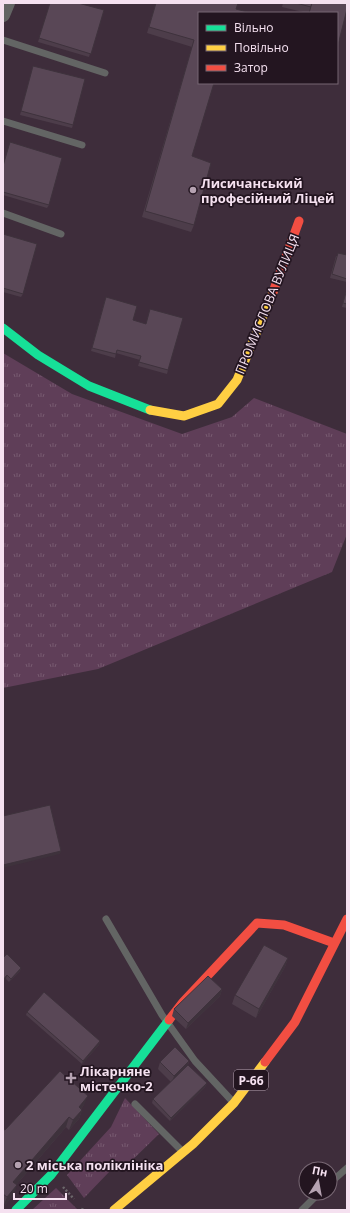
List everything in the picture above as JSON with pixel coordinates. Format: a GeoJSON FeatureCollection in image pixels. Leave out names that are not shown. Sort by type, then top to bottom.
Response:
{"type":"FeatureCollection","features":[{"type":"Feature","properties":{"kind":"street"},"geometry":{"type":"LineString","coordinates":[[3,15],[8,3]]}},
{"type":"Feature","properties":{"kind":"street","name":"ПРОМИСЛОВА ВУЛИЦЯ"},"geometry":{"type":"LineString","coordinates":[[3,328],[38,355],[89,386],[154,411],[184,416],[218,404],[236,380],[299,222]]}},
{"type":"Feature","properties":{"kind":"street","name":"Р-66"},"geometry":{"type":"LineString","coordinates":[[114,1210],[183,1152],[234,1103],[295,1022],[347,919]]}},
{"type":"Feature","properties":{"kind":"street"},"geometry":{"type":"LineString","coordinates":[[16,1210],[51,1175],[183,1002],[257,923],[284,925],[334,944]]}},
{"type":"Feature","properties":{"kind":"lane"},"geometry":{"type":"LineString","coordinates":[[3,40],[105,73]]}},
{"type":"Feature","properties":{"kind":"lane"},"geometry":{"type":"LineString","coordinates":[[3,121],[82,145]]}},
{"type":"Feature","properties":{"kind":"lane"},"geometry":{"type":"LineString","coordinates":[[3,213],[61,234]]}},
{"type":"Feature","properties":{"kind":"lane"},"geometry":{"type":"LineString","coordinates":[[106,919],[162,1015],[195,1061],[234,1103]]}},
{"type":"Feature","properties":{"kind":"lane"},"geometry":{"type":"LineString","coordinates":[[135,1104],[183,1152]]}},
{"type":"Feature","properties":{"kind":"lane"},"geometry":{"type":"LineString","coordinates":[[338,1176],[347,1168]]}},
{"type":"Feature","properties":{"kind":"lane"},"geometry":{"type":"LineString","coordinates":[[302,1210],[311,1201]]}},
{"type":"Feature","properties":{"kind":"green space"},"geometry":{"type":"Polygon","coordinates":[[[3,353],[72,394],[182,434],[232,417],[254,398],[347,434],[347,534],[332,572],[98,669],[3,688],[3,353]]]}},
{"type":"Feature","properties":{"kind":"green space"},"geometry":{"type":"Polygon","coordinates":[[[125,1098],[159,1134],[121,1171],[110,1171],[84,1198],[67,1175],[111,1127],[125,1098]]]}},
{"type":"Feature","properties":{"kind":"green space"},"geometry":{"type":"Polygon","coordinates":[[[56,1188],[78,1210],[32,1210],[56,1188]]]}},
{"type":"Feature","properties":{"kind":"building"},"geometry":{"type":"Polygon","coordinates":[[[50,3],[78,3],[104,10],[91,54],[39,38],[50,3]]]}},
{"type":"Feature","properties":{"kind":"building"},"geometry":{"type":"Polygon","coordinates":[[[156,3],[238,3],[236,9],[247,12],[198,12],[198,84],[214,84],[192,156],[211,163],[194,225],[145,211],[194,40],[149,27],[156,3]]]}},
{"type":"Feature","properties":{"kind":"building"},"geometry":{"type":"Polygon","coordinates":[[[296,3],[312,3],[311,7],[296,3]]]}},
{"type":"Feature","properties":{"kind":"building"},"geometry":{"type":"Polygon","coordinates":[[[312,3],[347,3],[347,9],[338,45],[338,12],[309,12],[312,3]]]}},
{"type":"Feature","properties":{"kind":"building"},"geometry":{"type":"Polygon","coordinates":[[[33,66],[85,79],[73,125],[21,111],[33,66]]]}},
{"type":"Feature","properties":{"kind":"building"},"geometry":{"type":"Polygon","coordinates":[[[10,142],[62,158],[49,205],[3,192],[3,166],[10,142]]]}},
{"type":"Feature","properties":{"kind":"building"},"geometry":{"type":"Polygon","coordinates":[[[3,234],[37,244],[23,294],[3,288],[3,234]]]}},
{"type":"Feature","properties":{"kind":"building"},"geometry":{"type":"Polygon","coordinates":[[[338,253],[347,255],[347,279],[332,274],[338,253]]]}},
{"type":"Feature","properties":{"kind":"building"},"geometry":{"type":"Polygon","coordinates":[[[347,289],[347,304],[343,303],[347,289]]]}},
{"type":"Feature","properties":{"kind":"building"},"geometry":{"type":"Polygon","coordinates":[[[106,297],[137,306],[133,320],[146,324],[150,309],[183,318],[168,370],[139,362],[141,356],[117,350],[116,354],[92,348],[106,297]]]}},
{"type":"Feature","properties":{"kind":"building"},"geometry":{"type":"Polygon","coordinates":[[[50,805],[61,851],[3,865],[3,816],[50,805]]]}},
{"type":"Feature","properties":{"kind":"building"},"geometry":{"type":"Polygon","coordinates":[[[264,945],[288,958],[259,1009],[235,995],[264,945]]]}},
{"type":"Feature","properties":{"kind":"building"},"geometry":{"type":"Polygon","coordinates":[[[7,954],[21,968],[11,979],[7,975],[3,980],[3,958],[7,954]]]}},
{"type":"Feature","properties":{"kind":"building"},"geometry":{"type":"Polygon","coordinates":[[[208,976],[222,989],[188,1023],[174,1009],[208,976]]]}},
{"type":"Feature","properties":{"kind":"building"},"geometry":{"type":"Polygon","coordinates":[[[44,992],[100,1041],[83,1061],[27,1012],[44,992]]]}},
{"type":"Feature","properties":{"kind":"building"},"geometry":{"type":"Polygon","coordinates":[[[175,1047],[189,1061],[174,1076],[160,1062],[175,1047]]]}},
{"type":"Feature","properties":{"kind":"building"},"geometry":{"type":"Polygon","coordinates":[[[188,1065],[207,1083],[171,1118],[153,1099],[188,1065]]]}},
{"type":"Feature","properties":{"kind":"building","name":"2 міська поліклініка"},"geometry":{"type":"Polygon","coordinates":[[[60,1071],[88,1096],[79,1107],[82,1110],[73,1120],[69,1117],[13,1182],[17,1185],[7,1197],[3,1194],[3,1129],[5,1130],[60,1071]]]}},
{"type":"Feature","properties":{"kind":"traffic: fast"},"geometry":{"type":"LineString","coordinates":[[3,328],[38,355],[89,386],[150,410]]}},
{"type":"Feature","properties":{"kind":"traffic: fast"},"geometry":{"type":"LineString","coordinates":[[16,1210],[51,1175],[169,1020]]}},
{"type":"Feature","properties":{"kind":"traffic: slow"},"geometry":{"type":"LineString","coordinates":[[150,410],[184,416],[218,404],[237,380],[273,292]]}},
{"type":"Feature","properties":{"kind":"traffic: slow"},"geometry":{"type":"LineString","coordinates":[[114,1210],[193,1144],[234,1103],[265,1062]]}},
{"type":"Feature","properties":{"kind":"traffic: jam"},"geometry":{"type":"LineString","coordinates":[[273,292],[299,221]]}},
{"type":"Feature","properties":{"kind":"traffic: jam"},"geometry":{"type":"LineString","coordinates":[[265,1062],[295,1022],[347,919]]}},
{"type":"Feature","properties":{"kind":"traffic: jam"},"geometry":{"type":"LineString","coordinates":[[169,1020],[183,1002],[257,923],[284,925],[334,943]]}},
{"type":"Feature","properties":{"kind":"place","name":"Лисичанський професійний Ліцей"},"geometry":{"type":"Point","coordinates":[193,190]}},
{"type":"Feature","properties":{"kind":"place","name":"Лікарняне містечко-2"},"geometry":{"type":"Point","coordinates":[71,1078]}},
{"type":"Feature","properties":{"kind":"place","name":"2 міська поліклініка"},"geometry":{"type":"Point","coordinates":[18,1165]}}]}
